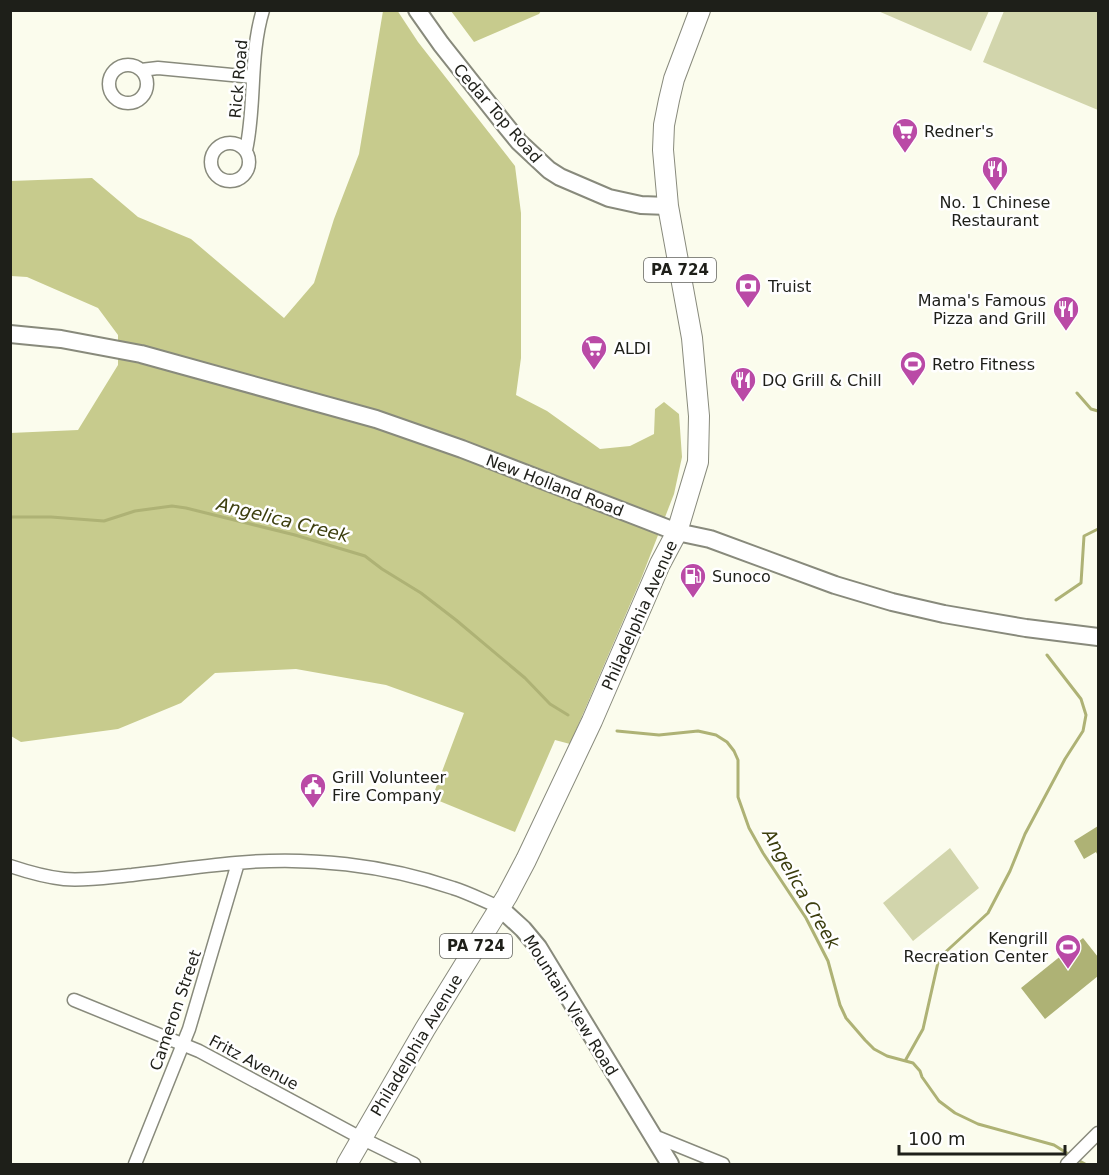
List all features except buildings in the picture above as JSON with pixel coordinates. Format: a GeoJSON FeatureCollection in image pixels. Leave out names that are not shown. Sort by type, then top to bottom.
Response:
{"type":"FeatureCollection","features":[{"type":"Feature","properties":{"kind":"main road","name":"Cedar Top Road"},"geometry":{"type":"LineString","coordinates":[[417,10],[519,142],[549,170],[609,198],[641,205],[668,206]]}},
{"type":"Feature","properties":{"kind":"main road","name":"Philadelphia Avenue"},"geometry":{"type":"LineString","coordinates":[[346,1164],[425,1029],[500,908],[526,860],[592,720],[660,564],[677,532],[698,462],[699,416],[692,338],[668,206],[663,150],[666,117],[674,80],[700,10]]}},
{"type":"Feature","properties":{"kind":"main road","name":"New Holland Road"},"geometry":{"type":"LineString","coordinates":[[10,334],[61,339],[141,354],[376,419],[473,453],[677,532],[710,539],[795,572],[892,602],[944,614],[1026,628],[1098,637]]}},
{"type":"Feature","properties":{"kind":"main road","name":"Mountain View Road"},"geometry":{"type":"LineString","coordinates":[[500,908],[523,928],[538,947],[670,1164]]}},
{"type":"Feature","properties":{"kind":"street","name":"Rick Road"},"geometry":{"type":"LineString","coordinates":[[246,150],[250,134],[253,77],[263,10]]}},
{"type":"Feature","properties":{"kind":"street"},"geometry":{"type":"LineString","coordinates":[[141,70],[158,68],[253,77]]}},
{"type":"Feature","properties":{"kind":"street","name":"Mountain View Road"},"geometry":{"type":"LineString","coordinates":[[10,866],[40,875],[77,879],[238,863],[295,861],[374,868],[411,876],[446,885],[500,908]]}},
{"type":"Feature","properties":{"kind":"street","name":"Cameron Street"},"geometry":{"type":"LineString","coordinates":[[135,1164],[189,1029],[238,863]]}},
{"type":"Feature","properties":{"kind":"street","name":"Fritz Avenue"},"geometry":{"type":"LineString","coordinates":[[74,1000],[199,1051],[414,1164]]}},
{"type":"Feature","properties":{"kind":"street"},"geometry":{"type":"LineString","coordinates":[[1066,1164],[1098,1133]]}},
{"type":"Feature","properties":{"kind":"street"},"geometry":{"type":"LineString","coordinates":[[654,1138],[723,1164]]}},
{"type":"Feature","properties":{"kind":"shaded area"},"geometry":{"type":"Polygon","coordinates":[[[397,10],[418,42],[515,166],[521,213],[521,358],[516,395],[547,411],[600,449],[630,446],[654,434],[655,409],[664,402],[679,414],[682,457],[674,494],[641,579],[570,744],[555,740],[515,832],[432,798],[464,713],[386,685],[296,669],[215,673],[181,703],[118,729],[21,742],[11,736],[10,433],[78,430],[118,365],[118,335],[98,308],[27,277],[11,276],[11,181],[92,178],[138,217],[191,239],[284,318],[314,283],[334,219],[359,154],[383,11],[397,10]]]}},
{"type":"Feature","properties":{"kind":"shaded area"},"geometry":{"type":"Polygon","coordinates":[[[451,11],[541,11],[539,14],[474,42],[451,11]]]}},
{"type":"Feature","properties":{"kind":"shaded area"},"geometry":{"type":"Polygon","coordinates":[[[878,11],[989,11],[971,51],[878,11]]]}},
{"type":"Feature","properties":{"kind":"shaded area"},"geometry":{"type":"Polygon","coordinates":[[[1004,11],[1098,11],[1098,110],[983,62],[1004,11]]]}},
{"type":"Feature","properties":{"kind":"shaded area"},"geometry":{"type":"Polygon","coordinates":[[[1098,826],[1098,856],[1096,852],[1084,859],[1074,841],[1098,826]]]}},
{"type":"Feature","properties":{"kind":"shaded area"},"geometry":{"type":"Polygon","coordinates":[[[950,848],[979,888],[913,941],[883,903],[950,848]]]}},
{"type":"Feature","properties":{"kind":"shaded area"},"geometry":{"type":"Polygon","coordinates":[[[1083,938],[1098,957],[1098,976],[1045,1019],[1021,988],[1083,938]]]}},
{"type":"Feature","properties":{"kind":"waterway"},"geometry":{"type":"LineString","coordinates":[[1077,393],[1091,409],[1098,411]]}},
{"type":"Feature","properties":{"kind":"waterway","name":"Angelica Creek"},"geometry":{"type":"LineString","coordinates":[[10,517],[104,521],[135,511],[172,506],[295,535],[365,556],[421,593],[456,620],[525,678],[550,704],[568,715]]}},
{"type":"Feature","properties":{"kind":"waterway"},"geometry":{"type":"LineString","coordinates":[[1056,600],[1081,583],[1084,536],[1098,529]]}},
{"type":"Feature","properties":{"kind":"waterway"},"geometry":{"type":"LineString","coordinates":[[905,1061],[923,1029],[939,958],[988,913],[1010,871],[1025,834],[1065,759],[1083,731],[1086,715],[1081,699],[1047,655]]}},
{"type":"Feature","properties":{"kind":"waterway","name":"Angelica Creek"},"geometry":{"type":"LineString","coordinates":[[617,731],[659,735],[698,731],[716,735],[727,742],[738,760],[738,797],[749,828],[806,918],[828,961],[840,1005],[846,1018],[874,1049],[887,1056],[913,1063],[939,1101],[955,1113],[978,1124],[1054,1145],[1070,1155]]}},
{"type":"Feature","properties":{"kind":"waterway","name":"Angelica Creek"},"geometry":{"type":"LineString","coordinates":[[1076,1159],[1085,1164]]}},
{"type":"Feature","properties":{"kind":"place","name":"Redner's"},"geometry":{"type":"Point","coordinates":[905,154]}},
{"type":"Feature","properties":{"kind":"place","name":"No. 1 Chinese Restaurant"},"geometry":{"type":"Point","coordinates":[995,192]}},
{"type":"Feature","properties":{"kind":"place","name":"Truist"},"geometry":{"type":"Point","coordinates":[748,309]}},
{"type":"Feature","properties":{"kind":"place","name":"Mama's Famous Pizza and Grill"},"geometry":{"type":"Point","coordinates":[1066,332]}},
{"type":"Feature","properties":{"kind":"place","name":"ALDI"},"geometry":{"type":"Point","coordinates":[594,371]}},
{"type":"Feature","properties":{"kind":"place","name":"Retro Fitness"},"geometry":{"type":"Point","coordinates":[913,387]}},
{"type":"Feature","properties":{"kind":"place","name":"DQ Grill & Chill"},"geometry":{"type":"Point","coordinates":[743,403]}},
{"type":"Feature","properties":{"kind":"place","name":"Sunoco"},"geometry":{"type":"Point","coordinates":[693,599]}},
{"type":"Feature","properties":{"kind":"place","name":"Grill Volunteer Fire Company"},"geometry":{"type":"Point","coordinates":[313,809]}},
{"type":"Feature","properties":{"kind":"place","name":"Kengrill Recreation Center"},"geometry":{"type":"Point","coordinates":[1068,970]}}]}
